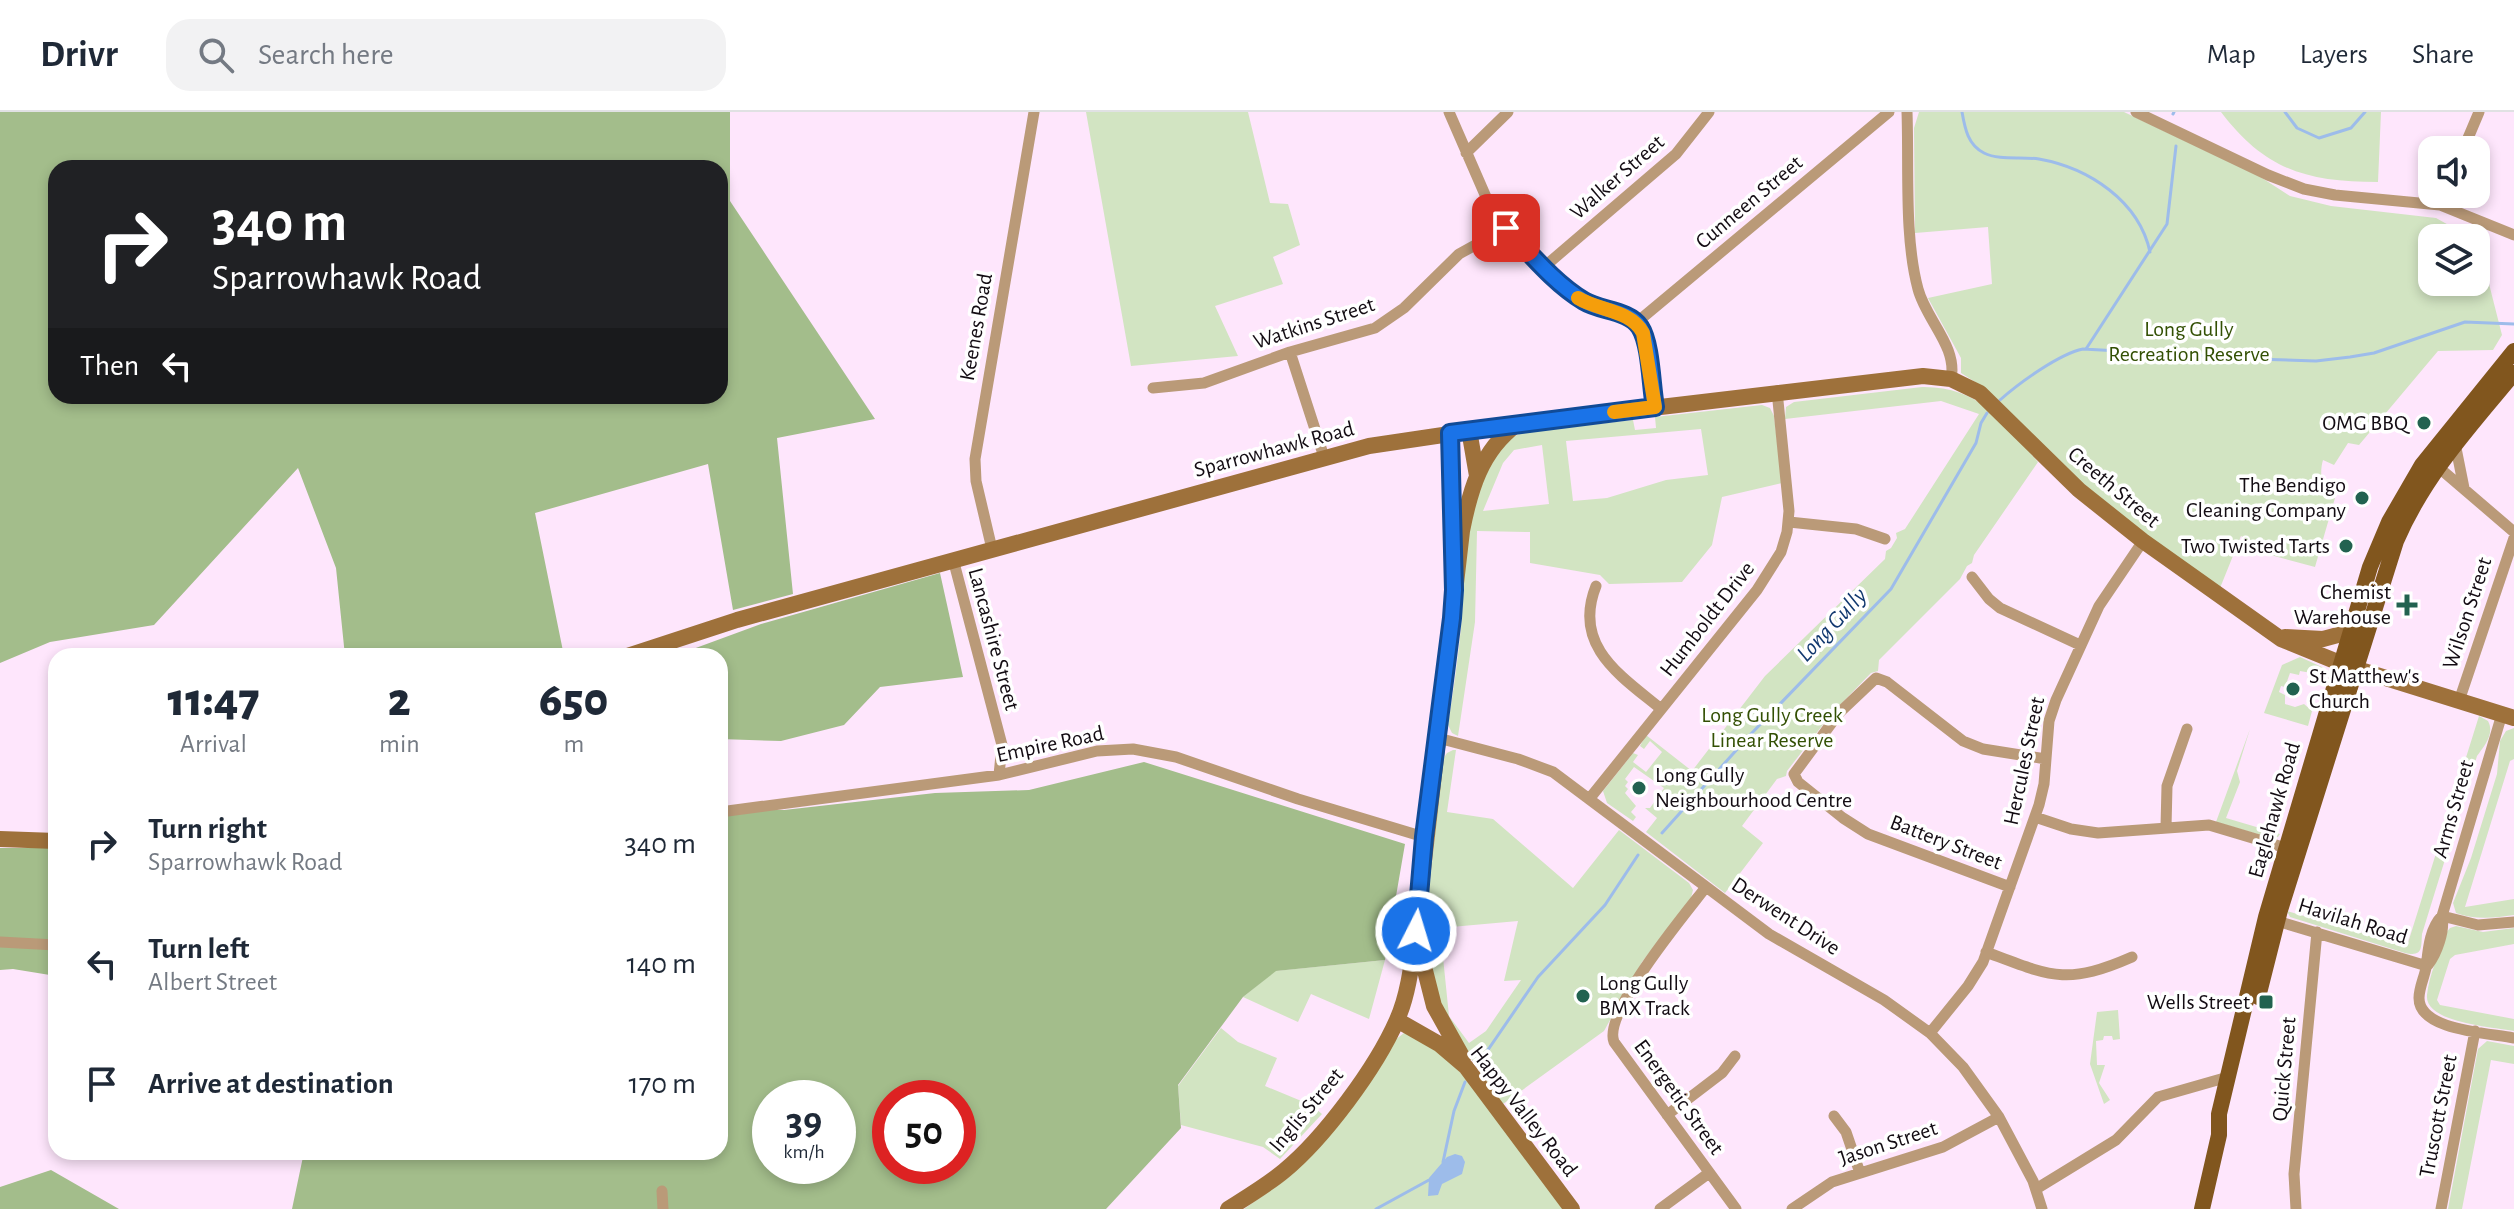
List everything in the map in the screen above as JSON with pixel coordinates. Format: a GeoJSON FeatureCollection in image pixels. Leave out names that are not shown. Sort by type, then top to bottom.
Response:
{"type":"FeatureCollection","features":[{"type":"Feature","properties":{"kind":"main road","name":"Eaglehawk Road"},"geometry":{"type":"LineString","coordinates":[[2202,1209],[2219,1135],[2219,1114],[2233,1076],[2286,848],[2349,632],[2379,546],[2416,475],[2442,437],[2514,351]]}},
{"type":"Feature","properties":{"kind":"main road","name":"Eaglehawk Road"},"geometry":{"type":"LineString","coordinates":[[2271,919],[2357,669],[2392,553],[2414,503],[2455,442],[2514,373]]}},
{"type":"Feature","properties":{"kind":"main road","name":"Sparrowhawk Road"},"geometry":{"type":"LineString","coordinates":[[650,648],[708,628],[953,559],[1369,446],[1469,430],[1777,391],[1912,376],[1951,379]]}},
{"type":"Feature","properties":{"kind":"main road","name":"Creeth Street"},"geometry":{"type":"LineString","coordinates":[[1951,379],[1987,398],[2069,481],[2143,541],[2275,636],[2305,651],[2357,669],[2508,716]]}},
{"type":"Feature","properties":{"kind":"main road"},"geometry":{"type":"LineString","coordinates":[[1472,1074],[1434,1006],[1416,931],[1424,837],[1462,531],[1477,476],[1493,445],[1517,424]]}},
{"type":"Feature","properties":{"kind":"main road"},"geometry":{"type":"LineString","coordinates":[[1469,430],[1477,476]]}},
{"type":"Feature","properties":{"kind":"main road"},"geometry":{"type":"LineString","coordinates":[[1450,433],[1454,590]]}},
{"type":"Feature","properties":{"kind":"main road"},"geometry":{"type":"LineString","coordinates":[[2275,636],[2323,639],[2349,632]]}},
{"type":"Feature","properties":{"kind":"main road"},"geometry":{"type":"LineString","coordinates":[[0,839],[48,841]]}},
{"type":"Feature","properties":{"kind":"main road","name":"Inglis Street"},"geometry":{"type":"LineString","coordinates":[[1228,1209],[1283,1172],[1312,1145],[1357,1086],[1397,1020],[1409,978],[1416,931]]}},
{"type":"Feature","properties":{"kind":"main road","name":"Happy Valley Road"},"geometry":{"type":"LineString","coordinates":[[1397,1020],[1439,1044],[1472,1074],[1572,1209]]}},
{"type":"Feature","properties":{"kind":"street","name":"Keenes Road"},"geometry":{"type":"LineString","coordinates":[[992,549],[976,481],[975,459],[1034,112]]}},
{"type":"Feature","properties":{"kind":"street"},"geometry":{"type":"LineString","coordinates":[[1449,112],[1486,197],[1506,228],[1563,286],[1587,304],[1636,323],[1645,341],[1655,407]]}},
{"type":"Feature","properties":{"kind":"street"},"geometry":{"type":"LineString","coordinates":[[1466,153],[1508,112]]}},
{"type":"Feature","properties":{"kind":"street","name":"Walker Street"},"geometry":{"type":"LineString","coordinates":[[1544,267],[1676,154],[1709,112]]}},
{"type":"Feature","properties":{"kind":"street","name":"Cunneen Street"},"geometry":{"type":"LineString","coordinates":[[1636,323],[1889,112]]}},
{"type":"Feature","properties":{"kind":"street"},"geometry":{"type":"LineString","coordinates":[[1907,112],[1914,273],[1928,315],[1952,358],[1951,379]]}},
{"type":"Feature","properties":{"kind":"street"},"geometry":{"type":"LineString","coordinates":[[2136,112],[2304,189],[2335,195],[2418,199]]}},
{"type":"Feature","properties":{"kind":"street"},"geometry":{"type":"LineString","coordinates":[[2469,136],[2479,112]]}},
{"type":"Feature","properties":{"kind":"street"},"geometry":{"type":"LineString","coordinates":[[2458,208],[2514,235]]}},
{"type":"Feature","properties":{"kind":"street","name":"Watkins Street"},"geometry":{"type":"LineString","coordinates":[[1153,388],[1204,383],[1290,352],[1364,333],[1383,324],[1404,308],[1459,254],[1506,228]]}},
{"type":"Feature","properties":{"kind":"street"},"geometry":{"type":"LineString","coordinates":[[1290,352],[1324,457]]}},
{"type":"Feature","properties":{"kind":"street","name":"Humboldt Drive"},"geometry":{"type":"LineString","coordinates":[[1590,798],[1771,572],[1785,542],[1789,499],[1777,391]]}},
{"type":"Feature","properties":{"kind":"street"},"geometry":{"type":"LineString","coordinates":[[2455,442],[2464,489]]}},
{"type":"Feature","properties":{"kind":"street"},"geometry":{"type":"LineString","coordinates":[[2437,466],[2514,535]]}},
{"type":"Feature","properties":{"kind":"street"},"geometry":{"type":"LineString","coordinates":[[1789,522],[1856,529],[1885,539]]}},
{"type":"Feature","properties":{"kind":"street","name":"Wilson Street"},"geometry":{"type":"LineString","coordinates":[[2459,701],[2514,535]]}},
{"type":"Feature","properties":{"kind":"street","name":"Hercules Street"},"geometry":{"type":"LineString","coordinates":[[1930,1033],[1973,980],[1986,952],[2044,784],[2052,710],[2103,598],[2143,541]]}},
{"type":"Feature","properties":{"kind":"street","name":"Lancashire Street"},"geometry":{"type":"LineString","coordinates":[[953,559],[1002,745],[999,775]]}},
{"type":"Feature","properties":{"kind":"street"},"geometry":{"type":"LineString","coordinates":[[1972,577],[2000,608],[2080,645]]}},
{"type":"Feature","properties":{"kind":"street"},"geometry":{"type":"LineString","coordinates":[[1596,586],[1590,615],[1595,645],[1615,671],[1661,709]]}},
{"type":"Feature","properties":{"kind":"street","name":"Battery Street"},"geometry":{"type":"LineString","coordinates":[[2010,887],[1868,834],[1798,782],[1794,774],[1839,713],[1871,681],[1878,678],[1970,745],[2046,759]]}},
{"type":"Feature","properties":{"kind":"street","name":"Arms Street"},"geometry":{"type":"LineString","coordinates":[[2475,1031],[2437,1023],[2428,1018],[2421,1009],[2419,994],[2427,966],[2434,957],[2443,927],[2442,916],[2508,716]]}},
{"type":"Feature","properties":{"kind":"street"},"geometry":{"type":"LineString","coordinates":[[2166,827],[2167,786],[2187,729]]}},
{"type":"Feature","properties":{"kind":"street","name":"Derwent Drive"},"geometry":{"type":"LineString","coordinates":[[1438,738],[1543,767],[1590,798],[1769,934],[1884,1000],[1930,1033],[1963,1067],[1999,1117],[2036,1189],[2042,1209]]}},
{"type":"Feature","properties":{"kind":"street","name":"Empire Road"},"geometry":{"type":"LineString","coordinates":[[728,811],[999,775],[1035,769],[1067,757],[1097,751],[1133,749],[1176,757],[1298,799],[1424,837]]}},
{"type":"Feature","properties":{"kind":"street"},"geometry":{"type":"LineString","coordinates":[[2035,817],[2071,829],[2098,833],[2209,825],[2286,848]]}},
{"type":"Feature","properties":{"kind":"street","name":"Energetic Street"},"geometry":{"type":"LineString","coordinates":[[1706,887],[1648,962],[1611,1031],[1614,1042],[1736,1209]]}},
{"type":"Feature","properties":{"kind":"street","name":"Havilah Road"},"geometry":{"type":"LineString","coordinates":[[2442,916],[2478,925],[2514,922]]}},
{"type":"Feature","properties":{"kind":"street","name":"Havilah Road"},"geometry":{"type":"LineString","coordinates":[[2271,919],[2427,966]]}},
{"type":"Feature","properties":{"kind":"street","name":"Quick Street"},"geometry":{"type":"LineString","coordinates":[[2296,1209],[2294,1174],[2317,932]]}},
{"type":"Feature","properties":{"kind":"street"},"geometry":{"type":"LineString","coordinates":[[0,942],[48,945]]}},
{"type":"Feature","properties":{"kind":"street"},"geometry":{"type":"LineString","coordinates":[[1986,952],[2038,971],[2069,976],[2098,972],[2132,957]]}},
{"type":"Feature","properties":{"kind":"street"},"geometry":{"type":"LineString","coordinates":[[2475,1031],[2514,1038]]}},
{"type":"Feature","properties":{"kind":"street","name":"Truscott Street"},"geometry":{"type":"LineString","coordinates":[[2441,1209],[2475,1031]]}},
{"type":"Feature","properties":{"kind":"street"},"geometry":{"type":"LineString","coordinates":[[1667,1115],[1722,1073],[1735,1056]]}},
{"type":"Feature","properties":{"kind":"street"},"geometry":{"type":"LineString","coordinates":[[2036,1189],[2110,1145],[2158,1097],[2233,1076]]}},
{"type":"Feature","properties":{"kind":"street"},"geometry":{"type":"LineString","coordinates":[[1834,1116],[1846,1132],[1860,1173]]}},
{"type":"Feature","properties":{"kind":"street","name":"Jason Street"},"geometry":{"type":"LineString","coordinates":[[1792,1209],[1832,1182],[1943,1147],[1999,1117]]}},
{"type":"Feature","properties":{"kind":"street"},"geometry":{"type":"LineString","coordinates":[[1660,1209],[1709,1173]]}},
{"type":"Feature","properties":{"kind":"street"},"geometry":{"type":"LineString","coordinates":[[662,1191],[663,1209]]}},
{"type":"Feature","properties":{"kind":"green space"},"geometry":{"type":"Polygon","coordinates":[[[0,112],[730,112],[730,201],[875,419],[777,438],[793,594],[733,610],[708,464],[535,513],[562,648],[344,648],[336,568],[298,468],[154,625],[50,642],[0,663],[0,112]]]}},
{"type":"Feature","properties":{"kind":"green space"},"geometry":{"type":"Polygon","coordinates":[[[1086,112],[1248,112],[1270,203],[1288,204],[1300,245],[1273,257],[1283,284],[1215,306],[1238,356],[1131,366],[1086,112]]]}},
{"type":"Feature","properties":{"kind":"green space","name":"Long Gully Recreation Reserve"},"geometry":{"type":"Polygon","coordinates":[[[1919,112],[2124,112],[2259,176],[2290,196],[2331,206],[2436,218],[2447,224],[2418,224],[2418,296],[2490,296],[2490,288],[2502,335],[2493,350],[2438,351],[2359,445],[2348,443],[2334,465],[2323,460],[2322,482],[2335,498],[2315,567],[2267,554],[2241,536],[2220,588],[2103,504],[1983,387],[1961,373],[1961,358],[1928,298],[1992,284],[1988,227],[1915,233],[1914,128],[1919,112]]]}},
{"type":"Feature","properties":{"kind":"green space"},"geometry":{"type":"Polygon","coordinates":[[[2221,112],[2381,112],[2378,182],[2330,179],[2289,169],[2254,147],[2221,112]]]}},
{"type":"Feature","properties":{"kind":"green space","name":"Long Gully Creek Linear Reserve"},"geometry":{"type":"Polygon","coordinates":[[[1922,387],[1959,393],[1989,409],[2038,462],[1960,579],[1879,660],[1878,671],[1871,673],[1832,713],[1786,776],[1777,779],[1742,826],[1763,843],[1725,893],[1646,832],[1657,818],[1645,808],[1650,808],[1664,788],[1634,767],[1625,779],[1628,789],[1625,793],[1636,806],[1631,812],[1636,817],[1633,821],[1607,803],[1603,791],[1633,753],[1638,755],[1633,762],[1646,772],[1662,752],[1650,741],[1644,749],[1640,746],[1646,735],[1692,771],[1765,676],[1885,559],[1886,551],[1897,538],[1896,533],[1905,529],[1979,414],[1941,401],[1785,419],[1786,407],[1794,402],[1922,387]]]}},
{"type":"Feature","properties":{"kind":"green space"},"geometry":{"type":"Polygon","coordinates":[[[1762,405],[1770,408],[1774,416],[1782,483],[1722,497],[1712,545],[1682,582],[1609,584],[1600,575],[1530,563],[1530,532],[1477,531],[1475,622],[1458,736],[1452,733],[1448,725],[1460,639],[1471,517],[1478,488],[1489,463],[1504,443],[1525,432],[1633,420],[1635,430],[1656,428],[1655,417],[1762,405]],[[1701,429],[1566,441],[1573,501],[1607,498],[1666,480],[1708,475],[1701,429]],[[1542,445],[1514,450],[1503,463],[1483,511],[1549,504],[1542,445]]]}},
{"type":"Feature","properties":{"kind":"green space"},"geometry":{"type":"Polygon","coordinates":[[[940,573],[963,677],[880,687],[844,725],[781,741],[728,739],[728,648],[696,648],[761,624],[940,573]]]}},
{"type":"Feature","properties":{"kind":"green space"},"geometry":{"type":"Polygon","coordinates":[[[2300,657],[2324,668],[2317,674],[2290,673],[2285,687],[2281,686],[2279,692],[2285,695],[2285,704],[2295,707],[2304,704],[2312,711],[2308,726],[2264,713],[2282,665],[2300,657]]]}},
{"type":"Feature","properties":{"kind":"green space"},"geometry":{"type":"Polygon","coordinates":[[[2479,716],[2488,721],[2489,735],[2477,756],[2418,952],[2405,953],[2290,917],[2287,911],[2407,946],[2479,716]]]}},
{"type":"Feature","properties":{"kind":"green space"},"geometry":{"type":"Polygon","coordinates":[[[2514,728],[2514,759],[2510,761],[2465,907],[2514,899],[2514,915],[2470,917],[2456,913],[2453,903],[2471,858],[2497,774],[2500,741],[2506,731],[2514,728]]]}},
{"type":"Feature","properties":{"kind":"green space"},"geometry":{"type":"Polygon","coordinates":[[[2250,729],[2237,771],[2240,782],[2226,818],[2280,834],[2278,837],[2271,838],[2216,822],[2250,729]]]}},
{"type":"Feature","properties":{"kind":"green space"},"geometry":{"type":"Polygon","coordinates":[[[1456,750],[1447,812],[1493,819],[1573,888],[1619,830],[1689,883],[1693,890],[1691,898],[1642,962],[1604,1031],[1503,1104],[1445,1022],[1424,938],[1443,759],[1447,753],[1456,750]],[[1518,921],[1440,928],[1449,1016],[1469,1043],[1486,1031],[1521,980],[1504,981],[1518,921]]]}},
{"type":"Feature","properties":{"kind":"green space"},"geometry":{"type":"Polygon","coordinates":[[[1144,762],[1405,844],[1385,960],[1276,971],[1243,997],[1178,1085],[1181,1128],[1106,1209],[292,1209],[302,1160],[728,1160],[728,808],[784,810],[935,793],[1029,790],[1144,762]]]}},
{"type":"Feature","properties":{"kind":"green space"},"geometry":{"type":"Polygon","coordinates":[[[0,848],[48,848],[48,975],[0,970],[0,848]]]}},
{"type":"Feature","properties":{"kind":"green space"},"geometry":{"type":"Polygon","coordinates":[[[2456,926],[2483,932],[2514,928],[2514,944],[2455,955],[2450,959],[2437,1000],[2440,1005],[2514,1019],[2514,1031],[2448,1018],[2429,1004],[2427,995],[2434,964],[2445,934],[2456,926]]]}},
{"type":"Feature","properties":{"kind":"green space"},"geometry":{"type":"Polygon","coordinates":[[[1385,960],[1369,1019],[1311,994],[1298,1022],[1243,997],[1275,971],[1385,960]]]}},
{"type":"Feature","properties":{"kind":"green space"},"geometry":{"type":"Polygon","coordinates":[[[2118,1010],[2120,1039],[2104,1036],[2103,1040],[2096,1041],[2097,1065],[2105,1065],[2099,1083],[2110,1100],[2104,1104],[2090,1064],[2097,1012],[2118,1010]]]}},
{"type":"Feature","properties":{"kind":"green space"},"geometry":{"type":"Polygon","coordinates":[[[1221,1028],[1238,1042],[1277,1058],[1265,1086],[1311,1105],[1322,1114],[1280,1159],[1263,1147],[1181,1125],[1178,1086],[1221,1028]]]}},
{"type":"Feature","properties":{"kind":"green space"},"geometry":{"type":"Polygon","coordinates":[[[1404,1033],[1425,1042],[1470,1082],[1565,1209],[1244,1209],[1288,1178],[1319,1148],[1395,1040],[1404,1033]]]}},
{"type":"Feature","properties":{"kind":"green space"},"geometry":{"type":"Polygon","coordinates":[[[2487,1041],[2514,1046],[2514,1064],[2491,1060],[2462,1209],[2448,1209],[2478,1049],[2487,1041]]]}},
{"type":"Feature","properties":{"kind":"green space"},"geometry":{"type":"Polygon","coordinates":[[[51,1170],[119,1209],[0,1209],[0,1187],[51,1170]]]}},
{"type":"Feature","properties":{"kind":"water"},"geometry":{"type":"Polygon","coordinates":[[[1455,1154],[1462,1156],[1465,1162],[1462,1174],[1442,1184],[1438,1195],[1428,1196],[1429,1178],[1447,1157],[1455,1154]]]}},
{"type":"Feature","properties":{"kind":"waterway"},"geometry":{"type":"LineString","coordinates":[[1962,112],[1971,141],[1984,153],[2058,163],[2109,190],[2135,217],[2150,252]]}},
{"type":"Feature","properties":{"kind":"waterway"},"geometry":{"type":"LineString","coordinates":[[2285,112],[2297,128],[2319,138],[2351,128],[2365,112]]}},
{"type":"Feature","properties":{"kind":"waterway"},"geometry":{"type":"LineString","coordinates":[[2086,349],[2167,224],[2176,146]]}},
{"type":"Feature","properties":{"kind":"waterway","name":"Long Gully"},"geometry":{"type":"LineString","coordinates":[[2253,359],[2316,361],[2350,357],[2374,353],[2465,322],[2514,324]]}},
{"type":"Feature","properties":{"kind":"waterway","name":"Long Gully"},"geometry":{"type":"LineString","coordinates":[[2000,400],[2051,363],[2083,349],[2246,358]]}},
{"type":"Feature","properties":{"kind":"waterway","name":"Long Gully"},"geometry":{"type":"LineString","coordinates":[[1662,833],[1749,736],[1891,589],[1976,443],[1987,413]]}},
{"type":"Feature","properties":{"kind":"waterway","name":"Long Gully"},"geometry":{"type":"LineString","coordinates":[[1481,1060],[1538,977],[1605,905],[1638,855]]}},
{"type":"Feature","properties":{"kind":"waterway","name":"Long Gully"},"geometry":{"type":"LineString","coordinates":[[1443,1162],[1454,1111],[1465,1082]]}},
{"type":"Feature","properties":{"kind":"waterway","name":"Long Gully"},"geometry":{"type":"LineString","coordinates":[[1376,1209],[1429,1180]]}},
{"type":"Feature","properties":{"kind":"slow traffic"},"geometry":{"type":"LineString","coordinates":[[1578,298],[1627,317],[1643,333],[1655,407],[1614,412]]}},
{"type":"Feature","properties":{"kind":"place","name":"OMG BBQ"},"geometry":{"type":"Point","coordinates":[2424,423]}},
{"type":"Feature","properties":{"kind":"place","name":"The Bendigo Cleaning Company"},"geometry":{"type":"Point","coordinates":[2362,498]}},
{"type":"Feature","properties":{"kind":"place","name":"Two Twisted Tarts"},"geometry":{"type":"Point","coordinates":[2346,546]}},
{"type":"Feature","properties":{"kind":"place","name":"Chemist Warehouse"},"geometry":{"type":"Point","coordinates":[2407,605]}},
{"type":"Feature","properties":{"kind":"place","name":"St Matthew's Church"},"geometry":{"type":"Point","coordinates":[2293,689]}},
{"type":"Feature","properties":{"kind":"place","name":"Long Gully Neighbourhood Centre"},"geometry":{"type":"Point","coordinates":[1639,788]}},
{"type":"Feature","properties":{"kind":"place","name":"Long Gully BMX Track"},"geometry":{"type":"Point","coordinates":[1583,996]}},
{"type":"Feature","properties":{"kind":"place","name":"Wells Street"},"geometry":{"type":"Point","coordinates":[2266,1002]}},
{"type":"Feature","properties":{"kind":"route"},"geometry":{"type":"LineString","coordinates":[[1416,931],[1424,837],[1454,590],[1450,433],[1655,407],[1640,327],[1627,317],[1587,304],[1577,297],[1506,228]]}}]}
